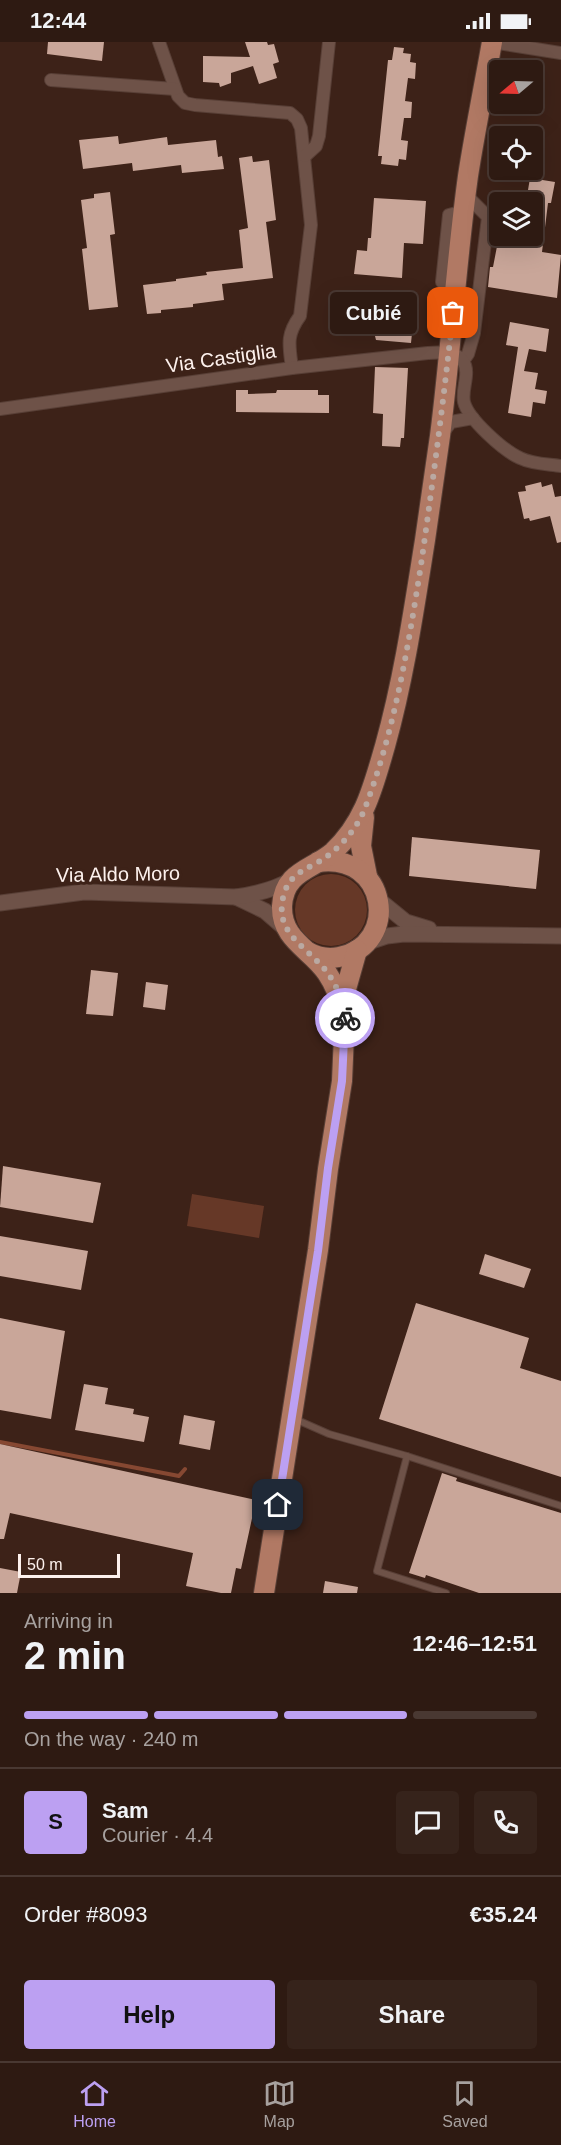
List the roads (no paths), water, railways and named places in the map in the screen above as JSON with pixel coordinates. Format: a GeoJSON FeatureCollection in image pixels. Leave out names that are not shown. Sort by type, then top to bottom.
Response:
{"type":"FeatureCollection","features":[{"type":"Feature","properties":{"kind":"main road"},"geometry":{"type":"LineString","coordinates":[[345,1016],[334,983],[318,962],[293,940],[286,930],[282,904],[291,880],[303,869],[330,855],[354,830],[364,810],[381,759],[400,686],[440,435],[456,357],[455,292],[465,203],[492,42]]}},
{"type":"Feature","properties":{"kind":"main road"},"geometry":{"type":"LineString","coordinates":[[264,1593],[342,1081],[349,976],[362,946],[375,930],[379,916],[378,900],[367,876],[361,846],[364,810]]}},
{"type":"Feature","properties":{"kind":"main road"},"geometry":{"type":"LineString","coordinates":[[318,862],[331,860],[344,862],[367,876]]}},
{"type":"Feature","properties":{"kind":"main road"},"geometry":{"type":"LineString","coordinates":[[302,949],[324,958],[336,958],[362,946]]}},
{"type":"Feature","properties":{"kind":"street"},"geometry":{"type":"LineString","coordinates":[[159,42],[178,96],[185,103],[290,113],[297,119],[301,128],[311,225],[300,316],[289,336],[292,368]]}},
{"type":"Feature","properties":{"kind":"street"},"geometry":{"type":"LineString","coordinates":[[305,156],[316,146],[319,135],[329,42]]}},
{"type":"Feature","properties":{"kind":"street"},"geometry":{"type":"LineString","coordinates":[[492,42],[561,53]]}},
{"type":"Feature","properties":{"kind":"street"},"geometry":{"type":"LineString","coordinates":[[51,80],[175,88]]}},
{"type":"Feature","properties":{"kind":"street"},"geometry":{"type":"LineString","coordinates":[[465,203],[488,217],[474,333],[468,354],[456,357],[466,371],[464,404],[473,418],[517,457],[526,461],[561,466]]}},
{"type":"Feature","properties":{"kind":"street","name":"Via Castiglia"},"geometry":{"type":"LineString","coordinates":[[0,409],[292,368],[428,352],[456,357]]}},
{"type":"Feature","properties":{"kind":"street"},"geometry":{"type":"LineString","coordinates":[[440,435],[452,422],[473,418]]}},
{"type":"Feature","properties":{"kind":"street","name":"Via Aldo Moro"},"geometry":{"type":"LineString","coordinates":[[0,903],[84,892],[236,897],[259,893],[291,880]]}},
{"type":"Feature","properties":{"kind":"street","name":"Via Aldo Moro"},"geometry":{"type":"LineString","coordinates":[[236,897],[266,911],[286,930]]}},
{"type":"Feature","properties":{"kind":"street"},"geometry":{"type":"LineString","coordinates":[[378,900],[406,922],[450,935]]}},
{"type":"Feature","properties":{"kind":"street"},"geometry":{"type":"LineString","coordinates":[[362,946],[387,936],[561,936]]}},
{"type":"Feature","properties":{"kind":"lane"},"geometry":{"type":"LineString","coordinates":[[292,1418],[329,1434],[407,1456],[561,1506]]}},
{"type":"Feature","properties":{"kind":"lane"},"geometry":{"type":"LineString","coordinates":[[407,1456],[376,1571],[446,1593]]}},
{"type":"Feature","properties":{"kind":"waterway"},"geometry":{"type":"LineString","coordinates":[[0,1442],[179,1476],[185,1469]]}},
{"type":"Feature","properties":{"kind":"place","name":"Cubié"},"geometry":{"type":"Point","coordinates":[453,313]}}]}
